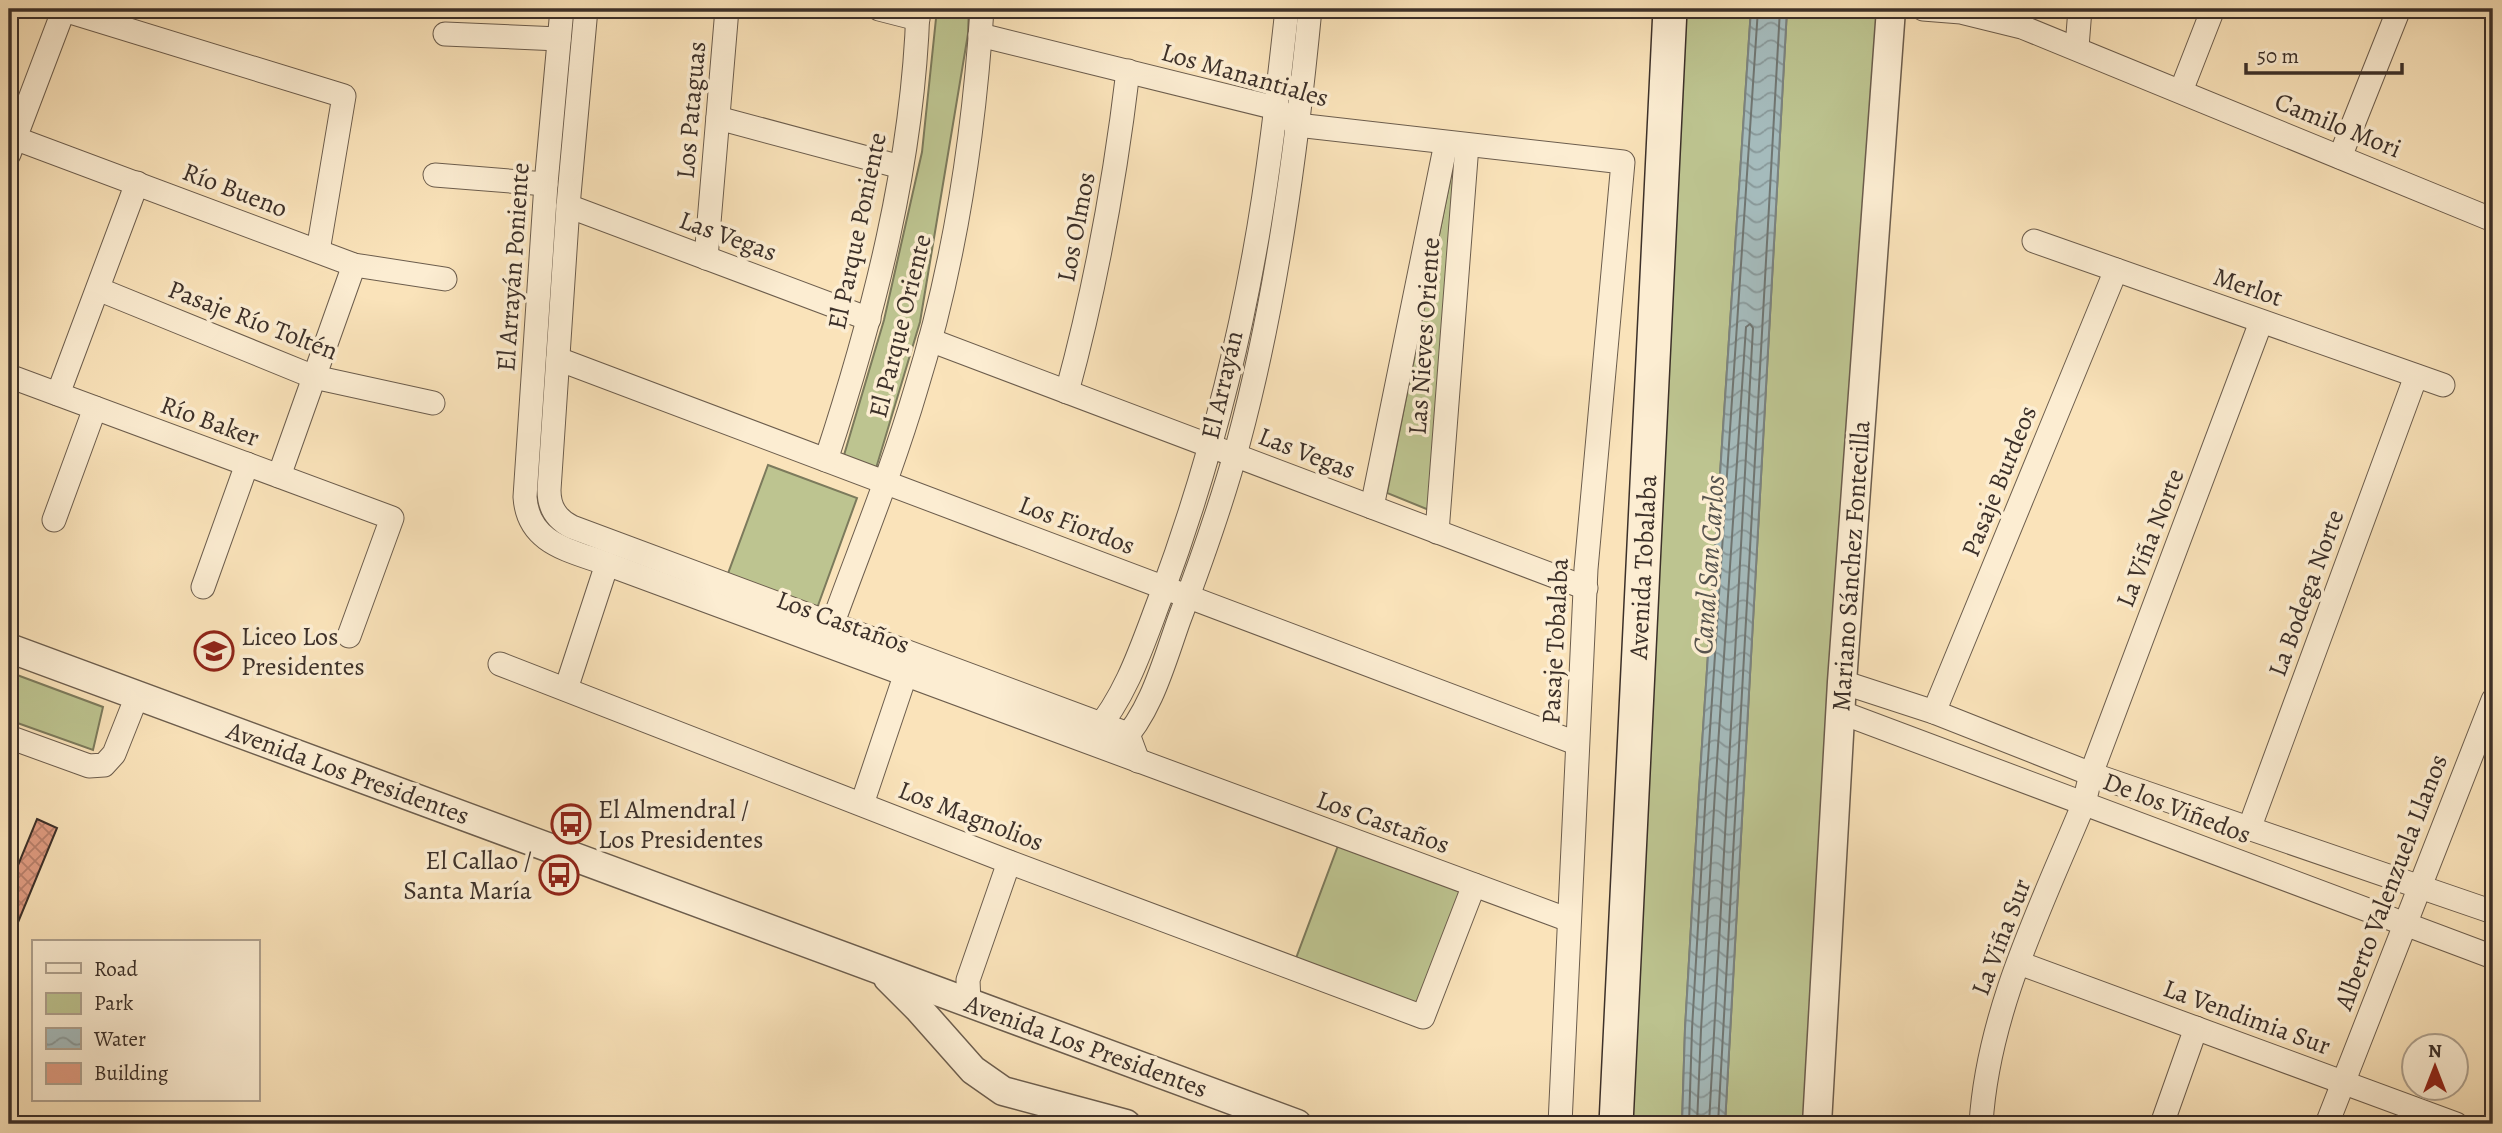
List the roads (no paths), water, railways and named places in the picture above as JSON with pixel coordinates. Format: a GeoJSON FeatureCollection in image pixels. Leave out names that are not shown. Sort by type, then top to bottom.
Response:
{"type":"FeatureCollection","features":[{"type":"Feature","properties":{"kind":"main road","name":"Avenida Tobalaba"},"geometry":{"type":"LineString","coordinates":[[1616,1124],[1670,9]]}},
{"type":"Feature","properties":{"kind":"street","name":"El Arrayán Poniente"},"geometry":{"type":"LineString","coordinates":[[533,527],[526,509],[525,497],[546,184],[562,9]]}},
{"type":"Feature","properties":{"kind":"street","name":"El Arrayán Poniente"},"geometry":{"type":"LineString","coordinates":[[554,512],[549,490],[568,206],[586,9]]}},
{"type":"Feature","properties":{"kind":"street","name":"Los Pataguas"},"geometry":{"type":"LineString","coordinates":[[706,258],[727,9]]}},
{"type":"Feature","properties":{"kind":"street"},"geometry":{"type":"LineString","coordinates":[[879,9],[918,14]]}},
{"type":"Feature","properties":{"kind":"street","name":"El Parque Oriente"},"geometry":{"type":"LineString","coordinates":[[829,635],[885,482],[917,388],[930,340],[959,198],[981,35],[982,9]]}},
{"type":"Feature","properties":{"kind":"street","name":"El Arrayán"},"geometry":{"type":"LineString","coordinates":[[1086,741],[1102,724],[1120,697],[1164,588],[1210,446],[1254,256],[1276,108],[1287,9]]}},
{"type":"Feature","properties":{"kind":"street","name":"El Arrayán"},"geometry":{"type":"LineString","coordinates":[[1121,743],[1146,705],[1188,597],[1235,455],[1274,275],[1297,125],[1310,9]]}},
{"type":"Feature","properties":{"kind":"street","name":"Mariano Sánchez Fontecilla"},"geometry":{"type":"LineString","coordinates":[[1816,1124],[1842,682],[1891,9]]}},
{"type":"Feature","properties":{"kind":"street","name":"Camilo Mori"},"geometry":{"type":"LineString","coordinates":[[1923,9],[1961,12],[2022,27],[2077,47],[2493,220]]}},
{"type":"Feature","properties":{"kind":"street"},"geometry":{"type":"LineString","coordinates":[[2077,47],[2080,9]]}},
{"type":"Feature","properties":{"kind":"street"},"geometry":{"type":"LineString","coordinates":[[2181,91],[2213,9]]}},
{"type":"Feature","properties":{"kind":"street"},"geometry":{"type":"LineString","coordinates":[[2340,156],[2399,9]]}},
{"type":"Feature","properties":{"kind":"street"},"geometry":{"type":"LineString","coordinates":[[11,143],[64,10],[345,96],[317,251]]}},
{"type":"Feature","properties":{"kind":"street","name":"El Parque Poniente"},"geometry":{"type":"LineString","coordinates":[[826,460],[869,318],[901,167],[913,88],[918,14]]}},
{"type":"Feature","properties":{"kind":"street"},"geometry":{"type":"LineString","coordinates":[[445,34],[559,39]]}},
{"type":"Feature","properties":{"kind":"street","name":"Los Manantiales"},"geometry":{"type":"LineString","coordinates":[[981,35],[1276,108],[1297,125],[1623,162]]}},
{"type":"Feature","properties":{"kind":"street","name":"Los Olmos"},"geometry":{"type":"LineString","coordinates":[[1067,392],[1101,256],[1128,71]]}},
{"type":"Feature","properties":{"kind":"street"},"geometry":{"type":"LineString","coordinates":[[718,118],[901,167]]}},
{"type":"Feature","properties":{"kind":"street","name":"Río Bueno"},"geometry":{"type":"LineString","coordinates":[[11,143],[137,183],[354,265],[445,279]]}},
{"type":"Feature","properties":{"kind":"street"},"geometry":{"type":"LineString","coordinates":[[1372,507],[1457,144]]}},
{"type":"Feature","properties":{"kind":"street","name":"Las Nieves Oriente"},"geometry":{"type":"LineString","coordinates":[[1437,532],[1457,144]]}},
{"type":"Feature","properties":{"kind":"street","name":"Pasaje Tobalaba"},"geometry":{"type":"LineString","coordinates":[[1560,1124],[1576,743],[1586,588],[1623,162]]}},
{"type":"Feature","properties":{"kind":"street"},"geometry":{"type":"LineString","coordinates":[[435,175],[546,184]]}},
{"type":"Feature","properties":{"kind":"street"},"geometry":{"type":"LineString","coordinates":[[58,394],[137,183]]}},
{"type":"Feature","properties":{"kind":"street","name":"Las Vegas"},"geometry":{"type":"LineString","coordinates":[[568,206],[869,318]]}},
{"type":"Feature","properties":{"kind":"street","name":"Merlot"},"geometry":{"type":"LineString","coordinates":[[2034,241],[2443,385]]}},
{"type":"Feature","properties":{"kind":"street"},"geometry":{"type":"LineString","coordinates":[[279,476],[354,265]]}},
{"type":"Feature","properties":{"kind":"street","name":"Pasaje Burdeos"},"geometry":{"type":"LineString","coordinates":[[1934,712],[2116,270]]}},
{"type":"Feature","properties":{"kind":"street","name":"Pasaje Río Toltén"},"geometry":{"type":"LineString","coordinates":[[98,289],[314,377],[433,403]]}},
{"type":"Feature","properties":{"kind":"street","name":"La Viña Norte"},"geometry":{"type":"LineString","coordinates":[[2091,774],[2261,322]]}},
{"type":"Feature","properties":{"kind":"street","name":"Las Vegas"},"geometry":{"type":"LineString","coordinates":[[930,340],[1586,588]]}},
{"type":"Feature","properties":{"kind":"street","name":"Los Fiordos"},"geometry":{"type":"LineString","coordinates":[[558,359],[1576,743]]}},
{"type":"Feature","properties":{"kind":"street","name":"Río Baker"},"geometry":{"type":"LineString","coordinates":[[9,376],[392,518],[349,636]]}},
{"type":"Feature","properties":{"kind":"street","name":"La Bodega Norte"},"geometry":{"type":"LineString","coordinates":[[2249,829],[2416,376]]}},
{"type":"Feature","properties":{"kind":"street"},"geometry":{"type":"LineString","coordinates":[[54,520],[95,408]]}},
{"type":"Feature","properties":{"kind":"street"},"geometry":{"type":"LineString","coordinates":[[203,587],[247,464]]}},
{"type":"Feature","properties":{"kind":"street","name":"Los Castaños"},"geometry":{"type":"LineString","coordinates":[[554,512],[572,527],[829,635]]}},
{"type":"Feature","properties":{"kind":"street","name":"Los Castaños"},"geometry":{"type":"LineString","coordinates":[[533,527],[553,543],[607,564],[829,635],[909,664],[1102,724],[1138,761],[1569,920]]}},
{"type":"Feature","properties":{"kind":"street"},"geometry":{"type":"LineString","coordinates":[[566,689],[607,564]]}},
{"type":"Feature","properties":{"kind":"street","name":"Avenida Los Presidentes"},"geometry":{"type":"LineString","coordinates":[[9,648],[1297,1124]]}},
{"type":"Feature","properties":{"kind":"street","name":"Los Magnolios"},"geometry":{"type":"LineString","coordinates":[[500,664],[1009,862],[1423,1017],[1474,885]]}},
{"type":"Feature","properties":{"kind":"street"},"geometry":{"type":"LineString","coordinates":[[862,804],[909,664]]}},
{"type":"Feature","properties":{"kind":"street","name":"Los Castaños"},"geometry":{"type":"LineString","coordinates":[[909,664],[1086,741],[1121,743]]}},
{"type":"Feature","properties":{"kind":"street","name":"De los Viñedos"},"geometry":{"type":"LineString","coordinates":[[1842,682],[1934,712],[2091,774],[2493,912]]}},
{"type":"Feature","properties":{"kind":"street"},"geometry":{"type":"LineString","coordinates":[[9,737],[89,766],[104,765],[114,754],[137,696]]}},
{"type":"Feature","properties":{"kind":"street","name":"Alberto Valenzuela Llanos"},"geometry":{"type":"LineString","coordinates":[[2327,1124],[2420,886],[2487,736],[2493,700]]}},
{"type":"Feature","properties":{"kind":"street","name":"De los Viñedos"},"geometry":{"type":"LineString","coordinates":[[1840,712],[2493,957]]}},
{"type":"Feature","properties":{"kind":"street","name":"La Viña Sur"},"geometry":{"type":"LineString","coordinates":[[1981,1124],[1992,1043],[2019,963],[2084,803],[2091,774]]}},
{"type":"Feature","properties":{"kind":"street"},"geometry":{"type":"LineString","coordinates":[[947,1040],[947,1028],[952,1016],[969,1003],[968,980],[1009,862]]}},
{"type":"Feature","properties":{"kind":"street","name":"La Vendimia Sur"},"geometry":{"type":"LineString","coordinates":[[2019,963],[2456,1124]]}},
{"type":"Feature","properties":{"kind":"street","name":"Avenida Los Presidentes"},"geometry":{"type":"LineString","coordinates":[[875,967],[907,996],[973,1070],[1003,1091],[1126,1124]]}},
{"type":"Feature","properties":{"kind":"street"},"geometry":{"type":"LineString","coordinates":[[2162,1124],[2196,1028]]}},
{"type":"Feature","properties":{"kind":"water"},"geometry":{"type":"Polygon","coordinates":[[[1751,9],[1787,9],[1725,1124],[1682,1124],[1699,790],[1751,9]]]}},
{"type":"Feature","properties":{"kind":"place","name":"Liceo Los Presidentes"},"geometry":{"type":"Point","coordinates":[214,651]}},
{"type":"Feature","properties":{"kind":"place","name":"El Almendral / Los Presidentes"},"geometry":{"type":"Point","coordinates":[571,824]}},
{"type":"Feature","properties":{"kind":"place","name":"El Callao / Santa María"},"geometry":{"type":"Point","coordinates":[559,875]}},
{"type":"Feature","properties":{"kind":"water label","name":"Canal San Carlos"},"geometry":{"type":"Point","coordinates":[1709,565]}}]}
